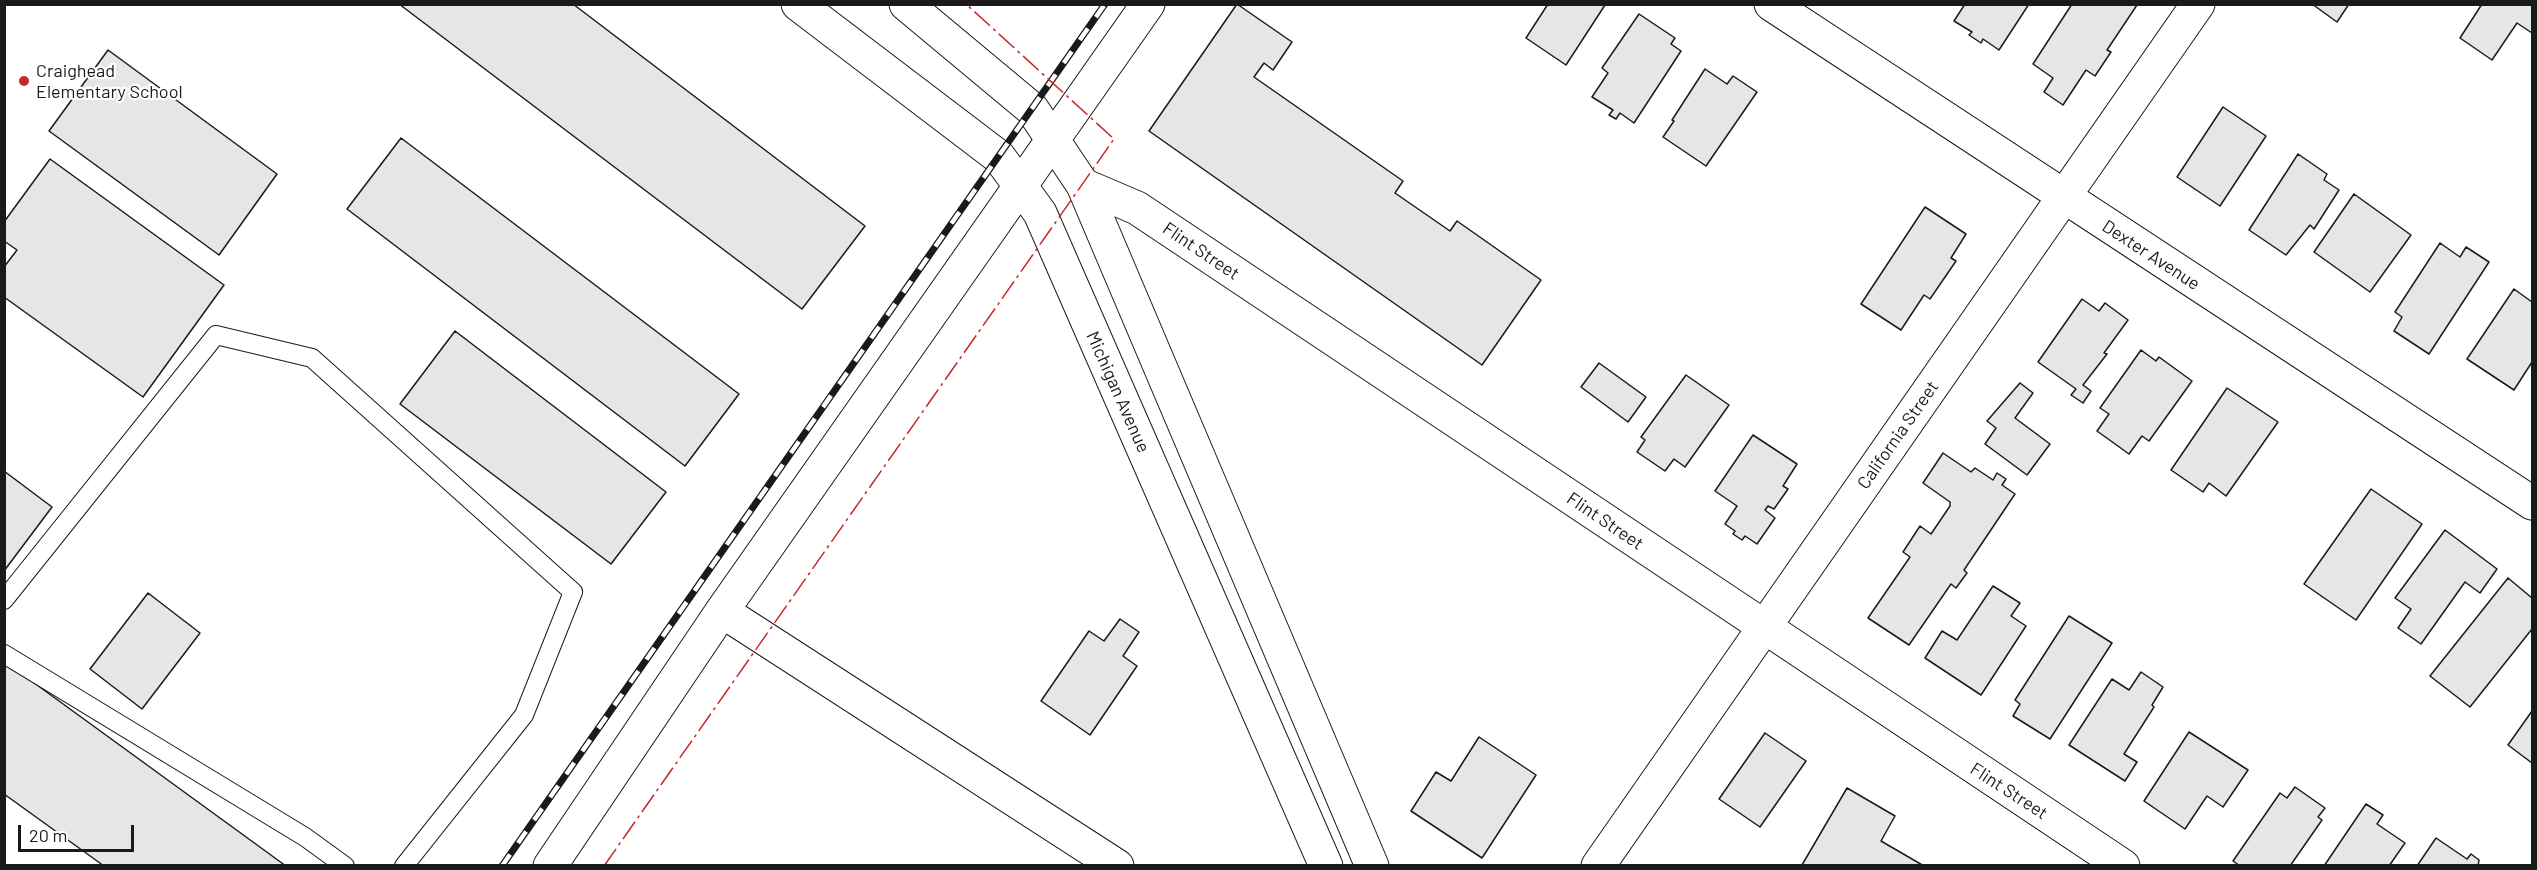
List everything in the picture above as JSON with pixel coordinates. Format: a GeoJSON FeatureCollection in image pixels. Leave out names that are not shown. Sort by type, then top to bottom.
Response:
{"type":"FeatureCollection","features":[{"type":"Feature","properties":{"kind":"street","name":"Michigan Avenue"},"geometry":{"type":"LineString","coordinates":[[798,4],[999,157],[1040,213],[1326,866]]}},
{"type":"Feature","properties":{"kind":"street"},"geometry":{"type":"LineString","coordinates":[[906,4],[1032,109],[1083,185],[1372,866]]}},
{"type":"Feature","properties":{"kind":"street"},"geometry":{"type":"LineString","coordinates":[[550,866],[722,611],[1148,4]]}},
{"type":"Feature","properties":{"kind":"street","name":"Dexter Avenue"},"geometry":{"type":"LineString","coordinates":[[1771,4],[2063,198],[2532,503]]}},
{"type":"Feature","properties":{"kind":"street","name":"California Street"},"geometry":{"type":"LineString","coordinates":[[1598,866],[2198,4]]}},
{"type":"Feature","properties":{"kind":"street","name":"Flint Street"},"geometry":{"type":"LineString","coordinates":[[1083,185],[1137,208],[2122,866]]}},
{"type":"Feature","properties":{"kind":"street"},"geometry":{"type":"LineString","coordinates":[[722,611],[1117,866]]}},
{"type":"Feature","properties":{"kind":"lane"},"geometry":{"type":"LineString","coordinates":[[4,600],[216,335],[312,357],[573,592],[524,715],[404,866]]}},
{"type":"Feature","properties":{"kind":"lane"},"geometry":{"type":"LineString","coordinates":[[4,654],[305,837],[345,866]]}},
{"type":"Feature","properties":{"kind":"building"},"geometry":{"type":"Polygon","coordinates":[[[399,4],[573,4],[865,226],[802,309],[399,4]]]}},
{"type":"Feature","properties":{"kind":"building"},"geometry":{"type":"Polygon","coordinates":[[[1237,4],[1292,42],[1273,70],[1264,63],[1254,77],[1403,181],[1395,193],[1450,231],[1457,221],[1541,280],[1482,365],[1149,131],[1237,4]]]}},
{"type":"Feature","properties":{"kind":"building"},"geometry":{"type":"Polygon","coordinates":[[[1548,4],[1605,5],[1566,65],[1526,38],[1548,4]]]}},
{"type":"Feature","properties":{"kind":"building"},"geometry":{"type":"Polygon","coordinates":[[[1965,4],[2029,4],[1999,50],[1983,39],[1981,43],[1969,35],[1972,32],[1954,21],[1965,4]]]}},
{"type":"Feature","properties":{"kind":"building"},"geometry":{"type":"Polygon","coordinates":[[[2072,4],[2137,5],[2107,50],[2111,52],[2095,76],[2086,70],[2063,105],[2044,92],[2053,78],[2033,64],[2072,4]]]}},
{"type":"Feature","properties":{"kind":"building"},"geometry":{"type":"Polygon","coordinates":[[[2312,4],[2349,4],[2337,22],[2312,4]]]}},
{"type":"Feature","properties":{"kind":"building"},"geometry":{"type":"Polygon","coordinates":[[[2482,4],[2532,4],[2532,33],[2517,23],[2492,60],[2460,38],[2482,4]]]}},
{"type":"Feature","properties":{"kind":"building"},"geometry":{"type":"Polygon","coordinates":[[[1639,14],[1675,38],[1671,44],[1681,51],[1634,123],[1620,113],[1616,119],[1609,115],[1613,110],[1592,97],[1608,73],[1602,68],[1639,14]]]}},
{"type":"Feature","properties":{"kind":"building"},"geometry":{"type":"Polygon","coordinates":[[[108,50],[277,174],[219,255],[49,131],[108,50]]]}},
{"type":"Feature","properties":{"kind":"building"},"geometry":{"type":"Polygon","coordinates":[[[1705,69],[1727,84],[1733,76],[1757,92],[1706,166],[1663,137],[1705,69]]]}},
{"type":"Feature","properties":{"kind":"building"},"geometry":{"type":"Polygon","coordinates":[[[2223,107],[2266,136],[2220,206],[2177,177],[2223,107]]]}},
{"type":"Feature","properties":{"kind":"building"},"geometry":{"type":"Polygon","coordinates":[[[401,138],[739,394],[685,466],[347,209],[401,138]]]}},
{"type":"Feature","properties":{"kind":"building"},"geometry":{"type":"Polygon","coordinates":[[[2298,154],[2327,174],[2324,180],[2339,190],[2314,229],[2310,225],[2286,255],[2249,230],[2298,154]]]}},
{"type":"Feature","properties":{"kind":"building"},"geometry":{"type":"Polygon","coordinates":[[[50,159],[224,285],[143,397],[4,297],[4,267],[17,250],[4,241],[4,222],[50,159]]]}},
{"type":"Feature","properties":{"kind":"building"},"geometry":{"type":"Polygon","coordinates":[[[2354,194],[2411,235],[2370,292],[2314,252],[2354,194]]]}},
{"type":"Feature","properties":{"kind":"building"},"geometry":{"type":"Polygon","coordinates":[[[1925,207],[1966,234],[1951,258],[1956,261],[1930,299],[1924,295],[1901,330],[1861,304],[1925,207]]]}},
{"type":"Feature","properties":{"kind":"building"},"geometry":{"type":"Polygon","coordinates":[[[2440,243],[2460,257],[2466,247],[2489,262],[2429,354],[2394,331],[2402,317],[2395,312],[2440,243]]]}},
{"type":"Feature","properties":{"kind":"building"},"geometry":{"type":"Polygon","coordinates":[[[2514,289],[2532,302],[2532,362],[2514,390],[2467,359],[2514,289]]]}},
{"type":"Feature","properties":{"kind":"building"},"geometry":{"type":"Polygon","coordinates":[[[2082,299],[2099,311],[2105,303],[2128,320],[2104,353],[2107,354],[2083,385],[2091,391],[2083,403],[2071,395],[2076,389],[2038,362],[2082,299]]]}},
{"type":"Feature","properties":{"kind":"building"},"geometry":{"type":"Polygon","coordinates":[[[455,331],[666,492],[611,564],[400,404],[455,331]]]}},
{"type":"Feature","properties":{"kind":"building"},"geometry":{"type":"Polygon","coordinates":[[[2141,350],[2156,361],[2159,357],[2192,381],[2149,441],[2142,436],[2129,454],[2097,431],[2109,414],[2100,408],[2141,350]]]}},
{"type":"Feature","properties":{"kind":"building"},"geometry":{"type":"Polygon","coordinates":[[[1599,363],[1646,397],[1628,422],[1581,387],[1599,363]]]}},
{"type":"Feature","properties":{"kind":"building"},"geometry":{"type":"Polygon","coordinates":[[[1686,375],[1729,405],[1685,467],[1674,459],[1665,471],[1637,452],[1645,440],[1641,437],[1686,375]]]}},
{"type":"Feature","properties":{"kind":"building"},"geometry":{"type":"Polygon","coordinates":[[[2020,383],[2033,393],[2015,418],[2050,444],[2027,475],[1985,444],[1996,428],[1987,421],[2020,383]]]}},
{"type":"Feature","properties":{"kind":"building"},"geometry":{"type":"Polygon","coordinates":[[[2227,388],[2278,422],[2226,496],[2209,483],[2203,492],[2171,470],[2227,388]]]}},
{"type":"Feature","properties":{"kind":"building"},"geometry":{"type":"Polygon","coordinates":[[[1753,435],[1797,464],[1783,486],[1788,489],[1774,509],[1768,506],[1765,510],[1775,518],[1757,544],[1745,536],[1742,540],[1725,524],[1737,506],[1715,491],[1753,435]]]}},
{"type":"Feature","properties":{"kind":"building"},"geometry":{"type":"Polygon","coordinates":[[[1943,453],[1971,472],[1975,468],[1993,480],[1997,473],[2006,479],[2002,485],[2015,494],[1964,570],[1967,573],[1956,588],[1951,584],[1909,645],[1868,618],[1910,557],[1903,552],[1920,526],[1931,534],[1950,506],[1950,502],[1923,483],[1943,453]]]}},
{"type":"Feature","properties":{"kind":"building"},"geometry":{"type":"Polygon","coordinates":[[[4,471],[52,507],[4,571],[4,471]]]}},
{"type":"Feature","properties":{"kind":"building"},"geometry":{"type":"Polygon","coordinates":[[[2371,489],[2422,524],[2356,620],[2304,584],[2371,489]]]}},
{"type":"Feature","properties":{"kind":"building"},"geometry":{"type":"Polygon","coordinates":[[[2445,530],[2497,569],[2480,593],[2465,582],[2421,644],[2398,628],[2411,609],[2395,598],[2445,530]]]}},
{"type":"Feature","properties":{"kind":"building"},"geometry":{"type":"Polygon","coordinates":[[[2508,578],[2532,598],[2532,629],[2470,707],[2430,676],[2508,578]]]}},
{"type":"Feature","properties":{"kind":"building"},"geometry":{"type":"Polygon","coordinates":[[[1993,586],[2020,603],[2011,616],[2026,626],[1981,695],[1925,658],[1942,631],[1957,640],[1993,586]]]}},
{"type":"Feature","properties":{"kind":"building"},"geometry":{"type":"Polygon","coordinates":[[[148,593],[200,633],[142,709],[90,669],[148,593]]]}},
{"type":"Feature","properties":{"kind":"building"},"geometry":{"type":"Polygon","coordinates":[[[2069,616],[2112,643],[2050,739],[2013,716],[2020,704],[2015,700],[2069,616]]]}},
{"type":"Feature","properties":{"kind":"building"},"geometry":{"type":"Polygon","coordinates":[[[1120,619],[1139,632],[1123,656],[1137,666],[1090,735],[1041,701],[1089,631],[1104,641],[1120,619]]]}},
{"type":"Feature","properties":{"kind":"building"},"geometry":{"type":"Polygon","coordinates":[[[4,661],[286,866],[104,866],[4,794],[4,661]]]}},
{"type":"Feature","properties":{"kind":"building"},"geometry":{"type":"Polygon","coordinates":[[[2141,672],[2163,687],[2152,705],[2154,707],[2124,754],[2137,762],[2125,781],[2069,745],[2112,679],[2129,690],[2141,672]]]}},
{"type":"Feature","properties":{"kind":"building"},"geometry":{"type":"Polygon","coordinates":[[[2532,711],[2532,763],[2508,745],[2532,711]]]}},
{"type":"Feature","properties":{"kind":"building"},"geometry":{"type":"Polygon","coordinates":[[[2189,732],[2248,770],[2223,807],[2207,796],[2185,829],[2144,801],[2189,732]]]}},
{"type":"Feature","properties":{"kind":"building"},"geometry":{"type":"Polygon","coordinates":[[[1765,733],[1806,761],[1760,827],[1719,799],[1765,733]]]}},
{"type":"Feature","properties":{"kind":"building"},"geometry":{"type":"Polygon","coordinates":[[[1479,737],[1536,775],[1482,858],[1411,811],[1436,772],[1451,781],[1479,737]]]}},
{"type":"Feature","properties":{"kind":"building"},"geometry":{"type":"Polygon","coordinates":[[[2295,787],[2325,808],[2318,817],[2322,820],[2290,866],[2240,866],[2233,861],[2280,793],[2287,798],[2295,787]]]}},
{"type":"Feature","properties":{"kind":"building"},"geometry":{"type":"Polygon","coordinates":[[[1847,788],[1895,816],[1881,841],[1924,866],[1802,865],[1847,788]]]}},
{"type":"Feature","properties":{"kind":"building"},"geometry":{"type":"Polygon","coordinates":[[[2366,804],[2383,815],[2377,824],[2405,843],[2389,866],[2324,866],[2366,804]]]}},
{"type":"Feature","properties":{"kind":"building"},"geometry":{"type":"Polygon","coordinates":[[[2436,838],[2467,859],[2471,854],[2479,860],[2478,866],[2417,866],[2436,838]]]}},
{"type":"Feature","properties":{"kind":"railway"},"geometry":{"type":"LineString","coordinates":[[502,866],[1105,4]]}},
{"type":"Feature","properties":{"kind":"power"},"geometry":{"type":"LineString","coordinates":[[604,866],[1114,139],[966,4]]}},
{"type":"Feature","properties":{"kind":"place","name":"Craighead Elementary School"},"geometry":{"type":"Point","coordinates":[24,81]}}]}
